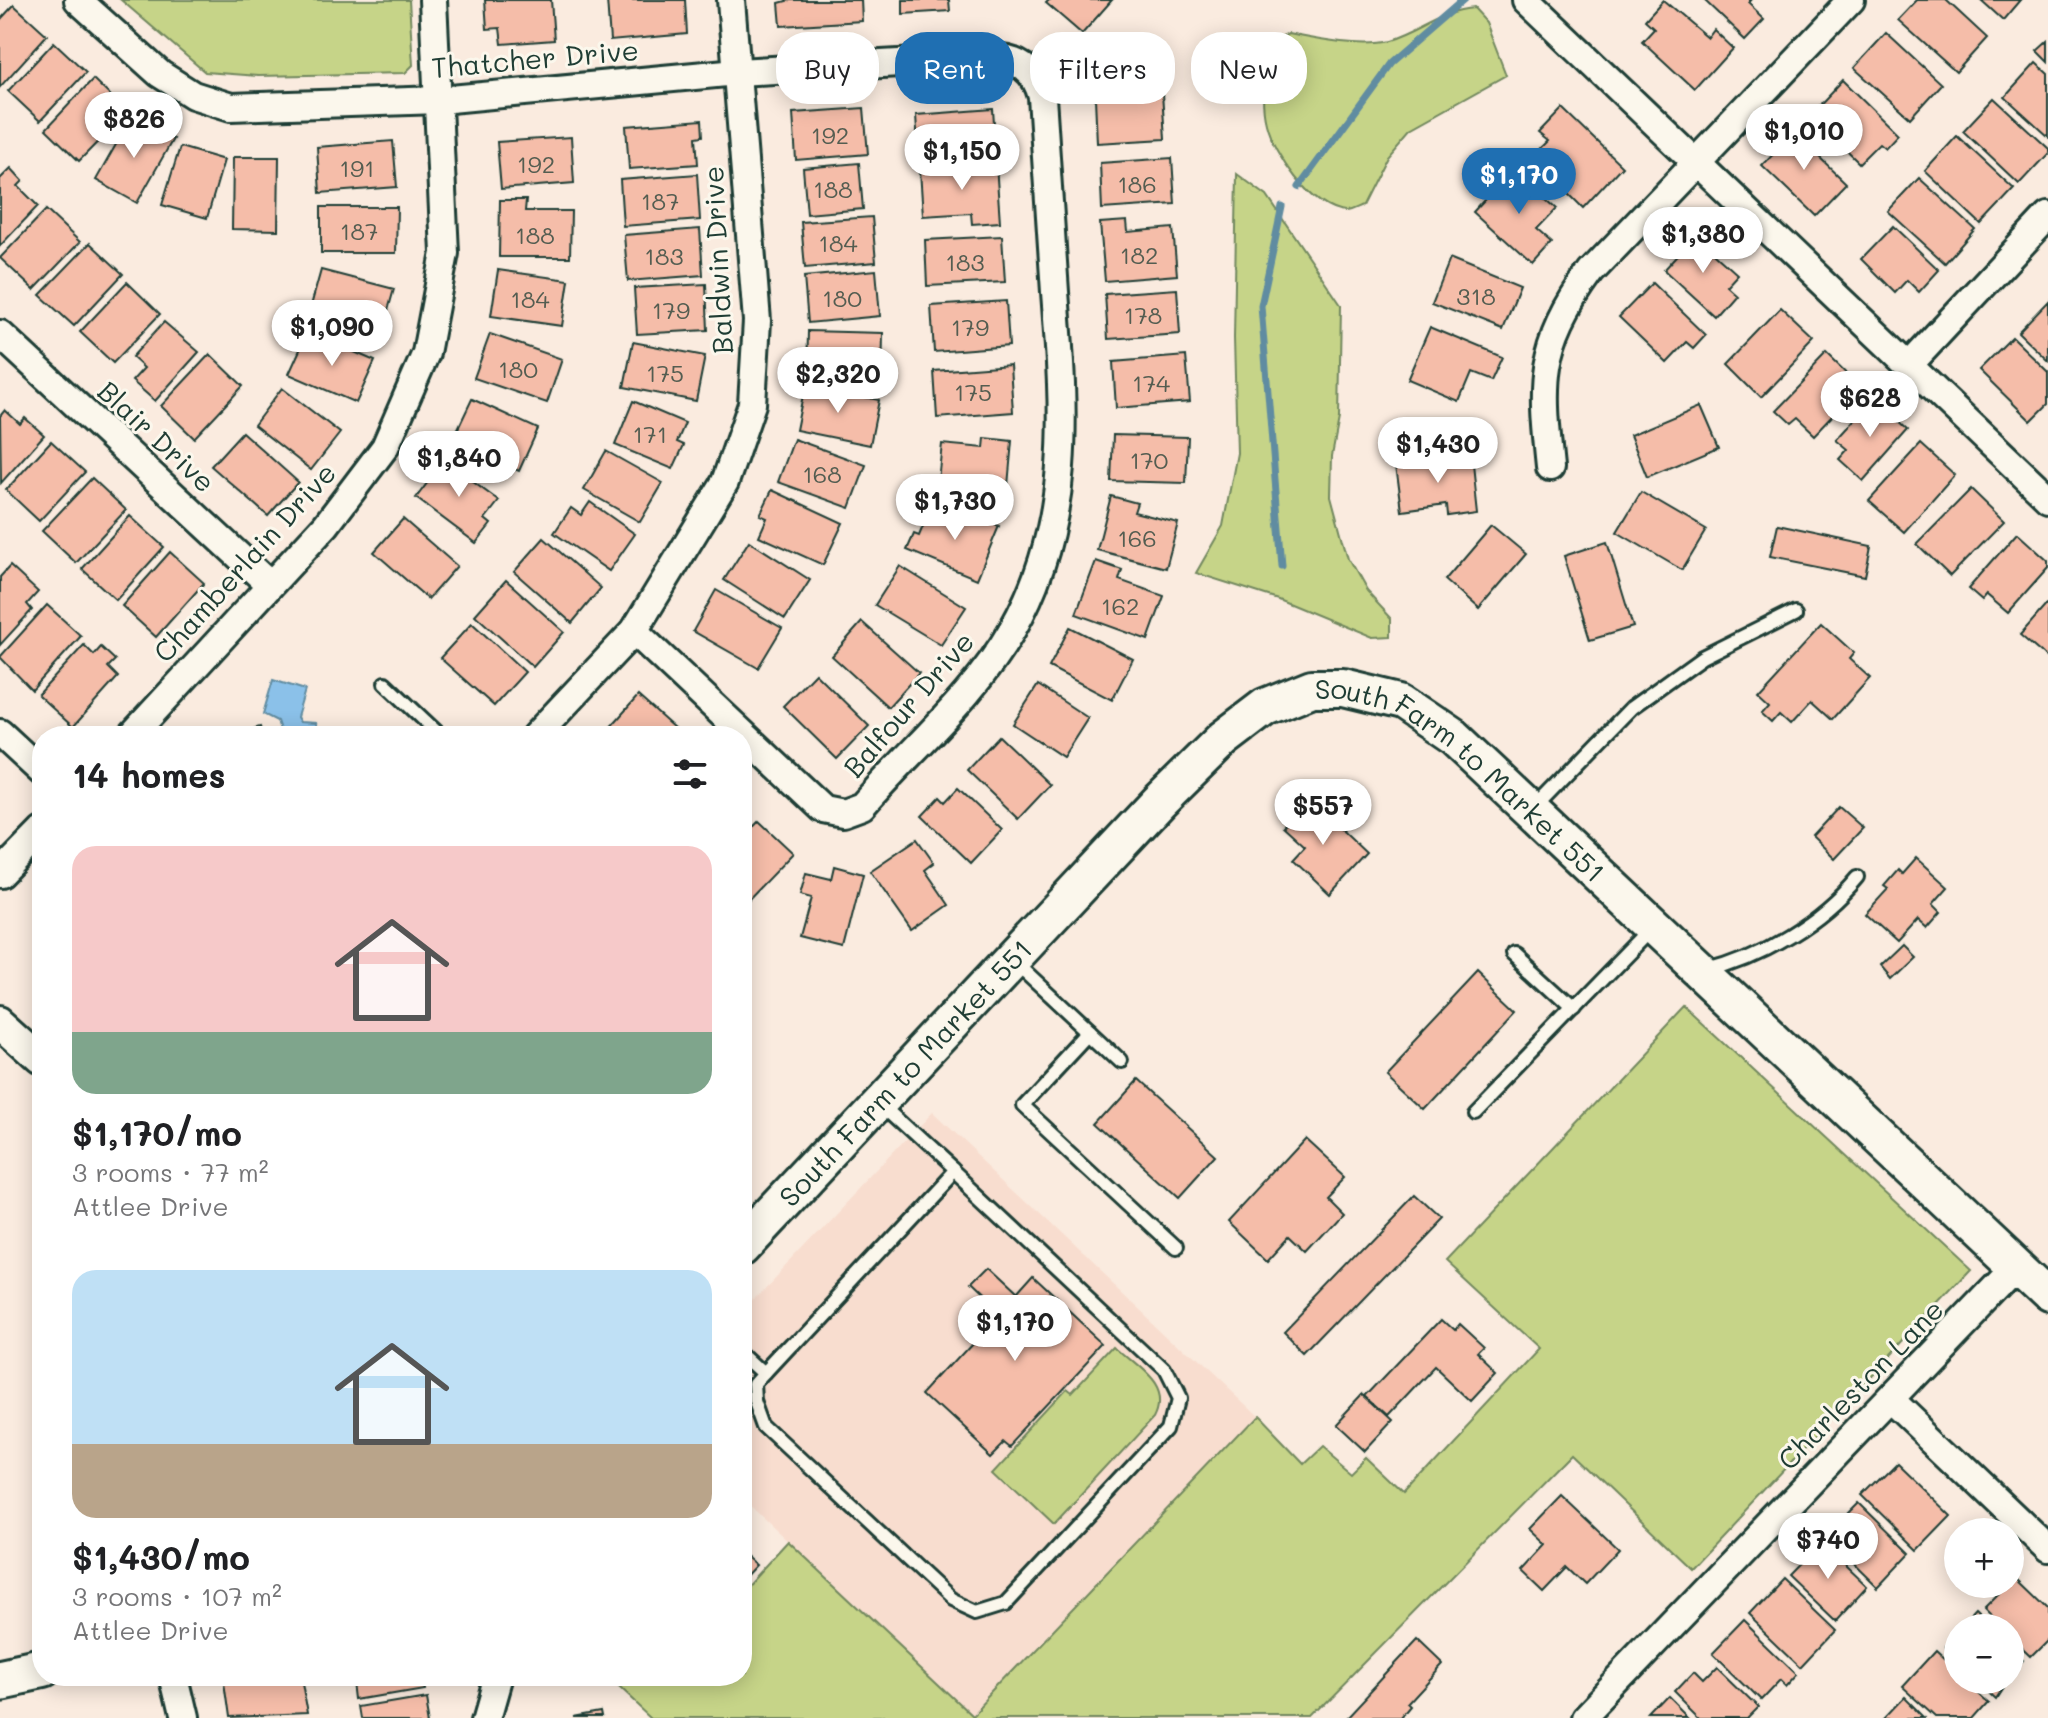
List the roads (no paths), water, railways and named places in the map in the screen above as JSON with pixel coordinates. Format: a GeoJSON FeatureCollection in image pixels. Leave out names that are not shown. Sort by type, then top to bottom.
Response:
{"type":"FeatureCollection","features":[{"type":"Feature","properties":{"kind":"main road","name":"South Farm to Market 551"},"geometry":{"type":"LineString","coordinates":[[752,1235],[1159,802],[1223,739],[1265,707],[1312,688],[1343,688],[1401,702],[1454,738],[1699,972],[2048,1297]]}},
{"type":"Feature","properties":{"kind":"main road"},"geometry":{"type":"LineString","coordinates":[[0,1680],[32,1673]]}},
{"type":"Feature","properties":{"kind":"street","name":"Thatcher Drive"},"geometry":{"type":"LineString","coordinates":[[78,0],[160,74],[193,95],[231,107],[440,100],[737,72],[990,58],[1005,58],[1030,71]]}},
{"type":"Feature","properties":{"kind":"street","name":"Chamberlain Drive"},"geometry":{"type":"LineString","coordinates":[[140,726],[326,525],[385,447],[426,353],[445,253],[433,0]]}},
{"type":"Feature","properties":{"kind":"street","name":"Baldwin Drive"},"geometry":{"type":"LineString","coordinates":[[544,726],[634,631],[725,482],[752,404],[757,321],[731,0]]}},
{"type":"Feature","properties":{"kind":"street"},"geometry":{"type":"LineString","coordinates":[[1526,0],[2048,498]]}},
{"type":"Feature","properties":{"kind":"street"},"geometry":{"type":"LineString","coordinates":[[1550,468],[1544,381],[1549,347],[1559,320],[1591,272],[1851,0]]}},
{"type":"Feature","properties":{"kind":"street","name":"Balfour Drive"},"geometry":{"type":"LineString","coordinates":[[752,742],[823,809],[843,813],[862,806],[964,696],[1012,630],[1045,554],[1059,483],[1064,420],[1042,104]]}},
{"type":"Feature","properties":{"kind":"street"},"geometry":{"type":"LineString","coordinates":[[1909,365],[2048,216]]}},
{"type":"Feature","properties":{"kind":"street","name":"Blair Drive"},"geometry":{"type":"LineString","coordinates":[[0,334],[270,585]]}},
{"type":"Feature","properties":{"kind":"street","name":"Balfour Drive"},"geometry":{"type":"LineString","coordinates":[[634,631],[735,726]]}},
{"type":"Feature","properties":{"kind":"street"},"geometry":{"type":"LineString","coordinates":[[0,733],[32,763]]}},
{"type":"Feature","properties":{"kind":"street"},"geometry":{"type":"LineString","coordinates":[[0,874],[32,841]]}},
{"type":"Feature","properties":{"kind":"street"},"geometry":{"type":"LineString","coordinates":[[0,1022],[32,1051]]}},
{"type":"Feature","properties":{"kind":"street","name":"Charleston Lane"},"geometry":{"type":"LineString","coordinates":[[1583,1718],[2016,1267]]}},
{"type":"Feature","properties":{"kind":"street"},"geometry":{"type":"LineString","coordinates":[[1891,1399],[2048,1549]]}},
{"type":"Feature","properties":{"kind":"street"},"geometry":{"type":"LineString","coordinates":[[175,1686],[183,1718]]}},
{"type":"Feature","properties":{"kind":"street"},"geometry":{"type":"LineString","coordinates":[[484,1718],[493,1686]]}},
{"type":"Feature","properties":{"kind":"lane"},"geometry":{"type":"LineString","coordinates":[[1532,811],[1631,708],[1702,657],[1796,610]]}},
{"type":"Feature","properties":{"kind":"lane"},"geometry":{"type":"LineString","coordinates":[[385,683],[430,726]]}},
{"type":"Feature","properties":{"kind":"lane"},"geometry":{"type":"LineString","coordinates":[[1699,972],[1747,959],[1839,899],[1857,877]]}},
{"type":"Feature","properties":{"kind":"lane"},"geometry":{"type":"LineString","coordinates":[[1473,1112],[1653,927]]}},
{"type":"Feature","properties":{"kind":"lane"},"geometry":{"type":"LineString","coordinates":[[1514,954],[1574,1009]]}},
{"type":"Feature","properties":{"kind":"lane"},"geometry":{"type":"LineString","coordinates":[[1011,959],[1122,1062]]}},
{"type":"Feature","properties":{"kind":"lane"},"geometry":{"type":"LineString","coordinates":[[1090,1032],[1022,1105],[1176,1248]]}},
{"type":"Feature","properties":{"kind":"lane"},"geometry":{"type":"LineString","coordinates":[[877,1102],[953,1172],[1164,1370],[1178,1398],[1171,1426],[1006,1603],[977,1612],[951,1600],[766,1427],[757,1402],[756,1384],[953,1172]]}},
{"type":"Feature","properties":{"kind":"lane"},"geometry":{"type":"LineString","coordinates":[[752,1360],[766,1373]]}},
{"type":"Feature","properties":{"kind":"water"},"geometry":{"type":"Polygon","coordinates":[[[273,680],[305,690],[297,717],[300,722],[316,723],[317,726],[279,726],[277,721],[263,714],[273,680]]]}},
{"type":"Feature","properties":{"kind":"waterway"},"geometry":{"type":"LineString","coordinates":[[1299,187],[1389,64],[1463,0]]}},
{"type":"Feature","properties":{"kind":"waterway"},"geometry":{"type":"LineString","coordinates":[[1282,207],[1261,306],[1282,566]]}}]}
